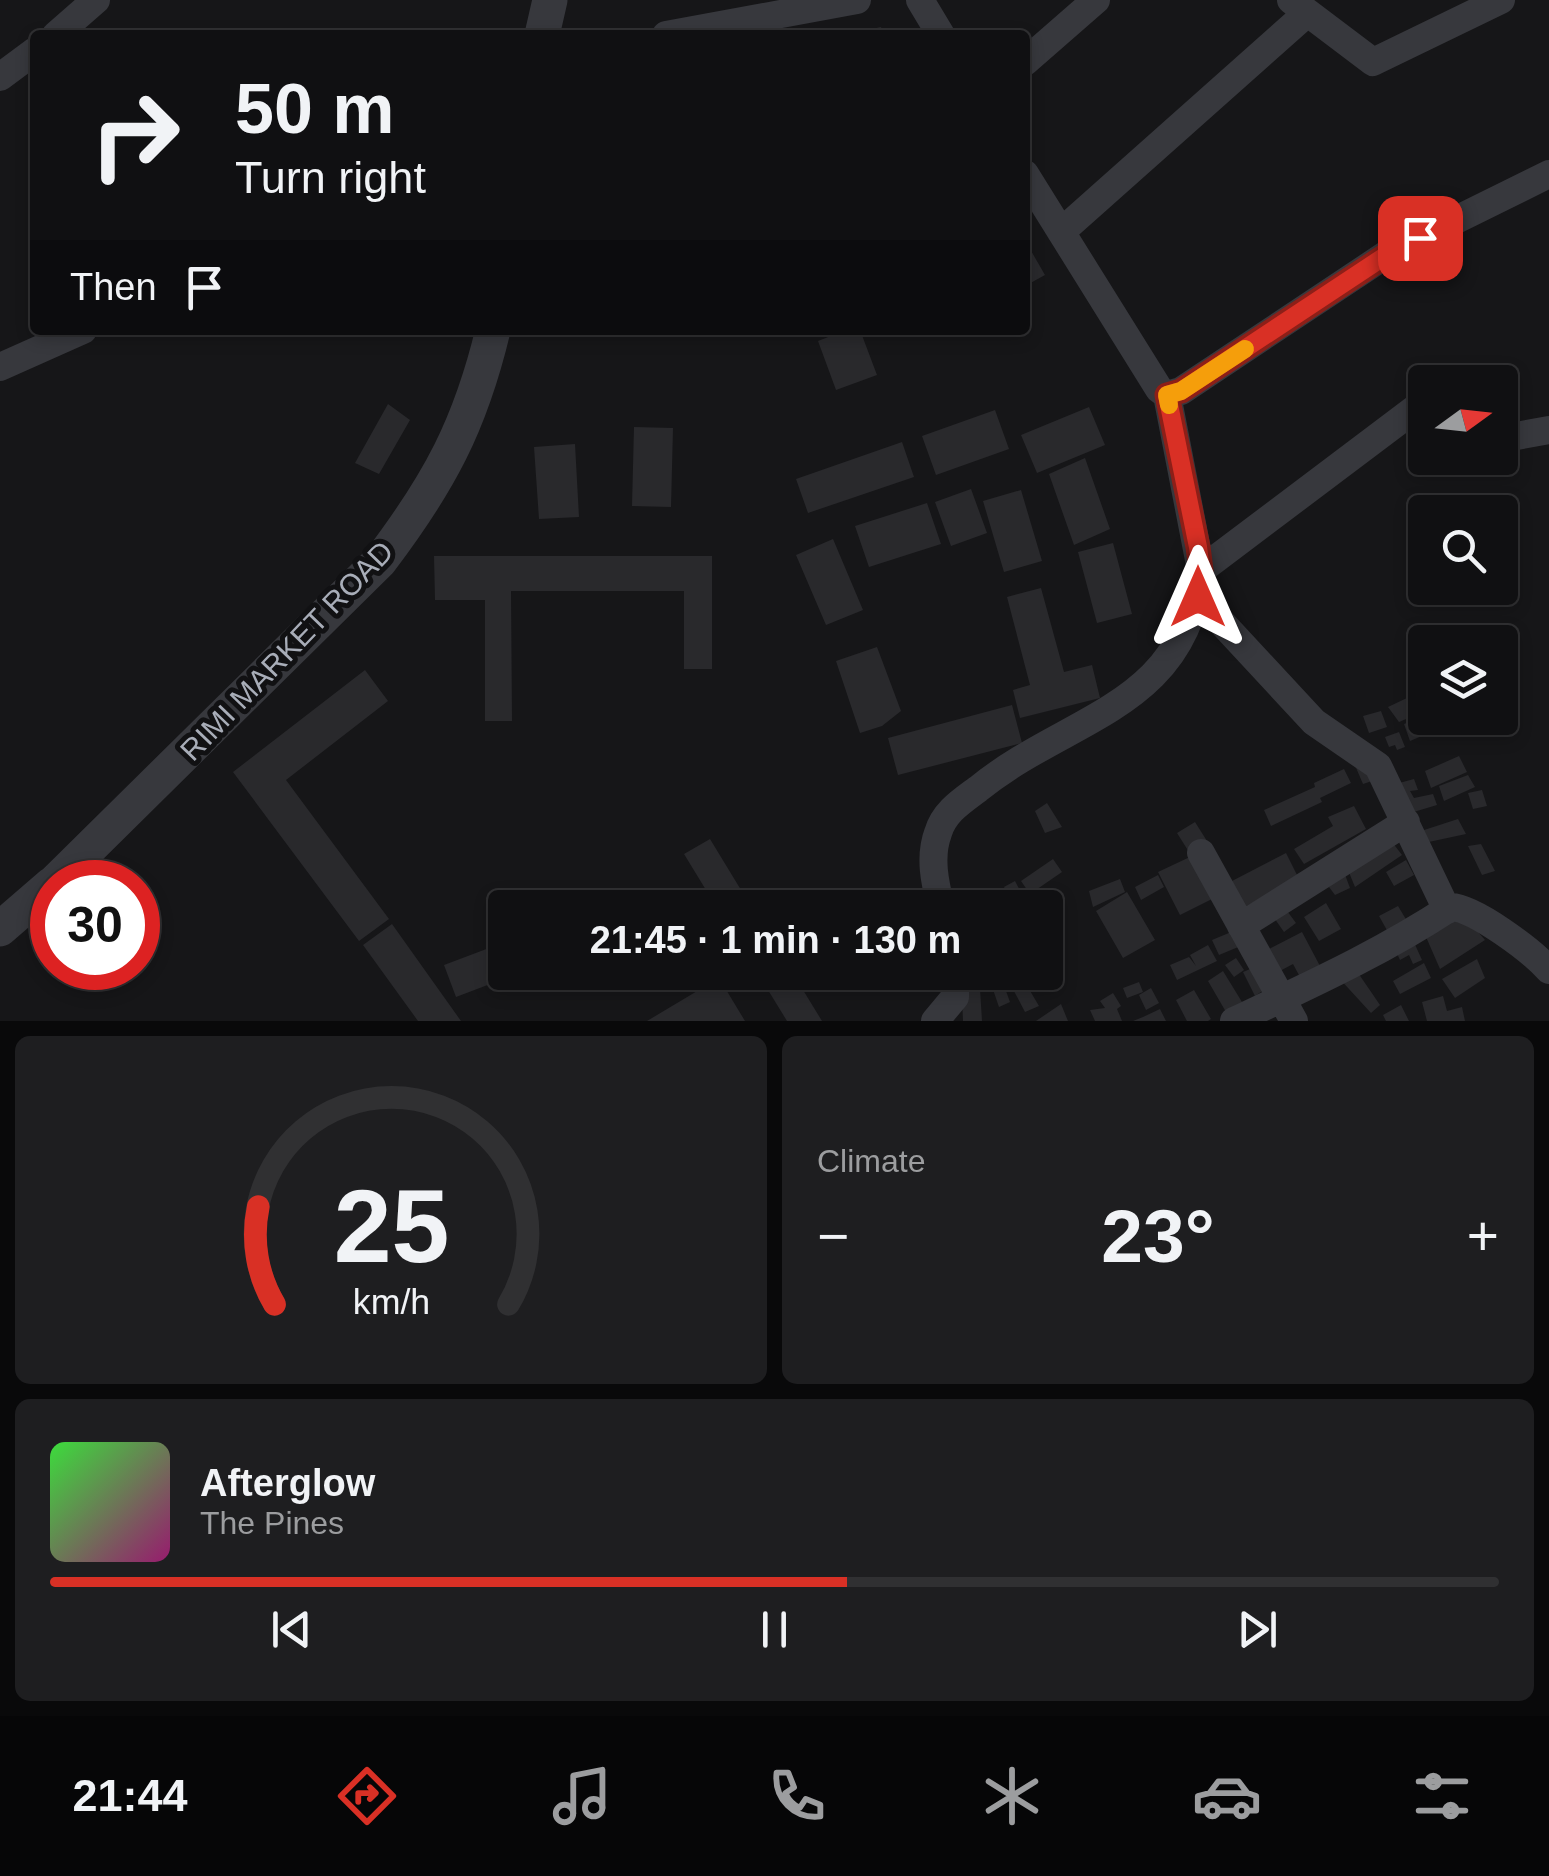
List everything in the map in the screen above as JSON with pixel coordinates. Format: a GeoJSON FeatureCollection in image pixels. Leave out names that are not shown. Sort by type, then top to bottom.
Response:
{"type":"FeatureCollection","features":[{"type":"Feature","properties":{"kind":"street"},"geometry":{"type":"LineString","coordinates":[[62,30],[96,0]]}},
{"type":"Feature","properties":{"kind":"street"},"geometry":{"type":"LineString","coordinates":[[693,30],[857,0]]}},
{"type":"Feature","properties":{"kind":"street"},"geometry":{"type":"LineString","coordinates":[[920,0],[938,30]]}},
{"type":"Feature","properties":{"kind":"street"},"geometry":{"type":"LineString","coordinates":[[1030,58],[1096,0]]}},
{"type":"Feature","properties":{"kind":"street"},"geometry":{"type":"LineString","coordinates":[[1061,232],[1298,7],[1373,62],[1501,0]]}},
{"type":"Feature","properties":{"kind":"street"},"geometry":{"type":"LineString","coordinates":[[0,78],[30,55]]}},
{"type":"Feature","properties":{"kind":"street"},"geometry":{"type":"LineString","coordinates":[[1167,395],[1181,391],[1388,254],[1549,174]]}},
{"type":"Feature","properties":{"kind":"street"},"geometry":{"type":"LineString","coordinates":[[938,890],[933,857],[938,831],[948,813],[1007,765],[1108,710],[1156,676],[1180,641],[1200,584],[1167,395],[1030,182]]}},
{"type":"Feature","properties":{"kind":"street"},"geometry":{"type":"LineString","coordinates":[[0,367],[72,335]]}},
{"type":"Feature","properties":{"kind":"street","name":"RIMI MARKET ROAD"},"geometry":{"type":"LineString","coordinates":[[77,860],[380,562],[450,454],[468,416],[492,335]]}},
{"type":"Feature","properties":{"kind":"street"},"geometry":{"type":"LineString","coordinates":[[1200,584],[1408,415]]}},
{"type":"Feature","properties":{"kind":"street"},"geometry":{"type":"LineString","coordinates":[[1518,436],[1549,430]]}},
{"type":"Feature","properties":{"kind":"street"},"geometry":{"type":"LineString","coordinates":[[1200,584],[1314,722],[1378,766],[1447,910]]}},
{"type":"Feature","properties":{"kind":"street"},"geometry":{"type":"LineString","coordinates":[[1242,926],[1406,822]]}},
{"type":"Feature","properties":{"kind":"street"},"geometry":{"type":"LineString","coordinates":[[1202,852],[1288,1011]]}},
{"type":"Feature","properties":{"kind":"street","name":"RIMI MARKET ROAD"},"geometry":{"type":"LineString","coordinates":[[0,930],[30,904]]}},
{"type":"Feature","properties":{"kind":"street"},"geometry":{"type":"LineString","coordinates":[[1234,1021],[1288,1011],[1447,910],[1461,907],[1512,939],[1549,970]]}},
{"type":"Feature","properties":{"kind":"street"},"geometry":{"type":"LineString","coordinates":[[936,1021],[955,997],[955,990]]}},
{"type":"Feature","properties":{"kind":"building"},"geometry":{"type":"Polygon","coordinates":[[[1030,249],[1045,275],[1030,283],[1030,249]]]}},
{"type":"Feature","properties":{"kind":"building"},"geometry":{"type":"Polygon","coordinates":[[[833,335],[862,335],[877,375],[836,390],[818,341],[833,335]]]}},
{"type":"Feature","properties":{"kind":"building"},"geometry":{"type":"Polygon","coordinates":[[[388,404],[410,420],[379,474],[355,463],[388,404]]]}},
{"type":"Feature","properties":{"kind":"building"},"geometry":{"type":"Polygon","coordinates":[[[1089,407],[1105,445],[1037,473],[1021,435],[1089,407]]]}},
{"type":"Feature","properties":{"kind":"building"},"geometry":{"type":"Polygon","coordinates":[[[995,410],[1009,449],[936,475],[922,436],[995,410]]]}},
{"type":"Feature","properties":{"kind":"building"},"geometry":{"type":"Polygon","coordinates":[[[634,427],[673,428],[671,507],[632,506],[634,427]]]}},
{"type":"Feature","properties":{"kind":"building"},"geometry":{"type":"Polygon","coordinates":[[[902,442],[914,477],[808,513],[796,479],[902,442]]]}},
{"type":"Feature","properties":{"kind":"building"},"geometry":{"type":"Polygon","coordinates":[[[575,444],[579,517],[539,519],[534,447],[575,444]]]}},
{"type":"Feature","properties":{"kind":"building"},"geometry":{"type":"Polygon","coordinates":[[[1085,458],[1110,529],[1074,545],[1049,474],[1085,458]]]}},
{"type":"Feature","properties":{"kind":"building"},"geometry":{"type":"Polygon","coordinates":[[[971,489],[987,533],[951,546],[935,502],[971,489]]]}},
{"type":"Feature","properties":{"kind":"building"},"geometry":{"type":"Polygon","coordinates":[[[1021,490],[1042,561],[1004,572],[983,501],[1021,490]]]}},
{"type":"Feature","properties":{"kind":"building"},"geometry":{"type":"Polygon","coordinates":[[[927,503],[941,544],[869,567],[855,526],[927,503]]]}},
{"type":"Feature","properties":{"kind":"building"},"geometry":{"type":"Polygon","coordinates":[[[833,539],[863,610],[826,625],[796,555],[833,539]]]}},
{"type":"Feature","properties":{"kind":"building"},"geometry":{"type":"Polygon","coordinates":[[[1113,543],[1132,614],[1097,623],[1078,552],[1113,543]]]}},
{"type":"Feature","properties":{"kind":"building"},"geometry":{"type":"Polygon","coordinates":[[[434,556],[712,556],[712,669],[684,669],[684,591],[511,591],[512,721],[485,721],[485,600],[435,600],[434,556]]]}},
{"type":"Feature","properties":{"kind":"building"},"geometry":{"type":"Polygon","coordinates":[[[1041,588],[1064,672],[1092,665],[1100,698],[1020,718],[1013,690],[1030,685],[1007,597],[1041,588]]]}},
{"type":"Feature","properties":{"kind":"building"},"geometry":{"type":"Polygon","coordinates":[[[877,647],[901,711],[882,726],[860,733],[836,661],[877,647]]]}},
{"type":"Feature","properties":{"kind":"building"},"geometry":{"type":"Polygon","coordinates":[[[365,670],[388,701],[286,780],[389,919],[359,941],[233,772],[365,670]]]}},
{"type":"Feature","properties":{"kind":"building"},"geometry":{"type":"Polygon","coordinates":[[[1408,697],[1408,718],[1399,722],[1388,707],[1408,697]]]}},
{"type":"Feature","properties":{"kind":"building"},"geometry":{"type":"Polygon","coordinates":[[[1012,705],[1022,743],[898,775],[888,738],[1012,705]]]}},
{"type":"Feature","properties":{"kind":"building"},"geometry":{"type":"Polygon","coordinates":[[[1381,711],[1387,727],[1369,733],[1363,716],[1381,711]]]}},
{"type":"Feature","properties":{"kind":"building"},"geometry":{"type":"Polygon","coordinates":[[[1408,722],[1408,735],[1424,735],[1410,741],[1404,724],[1408,722]]]}},
{"type":"Feature","properties":{"kind":"building"},"geometry":{"type":"Polygon","coordinates":[[[1399,732],[1405,747],[1397,750],[1395,745],[1389,747],[1385,737],[1399,732]]]}},
{"type":"Feature","properties":{"kind":"building"},"geometry":{"type":"Polygon","coordinates":[[[1459,756],[1467,772],[1431,788],[1425,771],[1459,756]]]}},
{"type":"Feature","properties":{"kind":"building"},"geometry":{"type":"Polygon","coordinates":[[[1354,763],[1378,779],[1363,784],[1354,763]]]}},
{"type":"Feature","properties":{"kind":"building"},"geometry":{"type":"Polygon","coordinates":[[[1344,769],[1351,783],[1320,798],[1322,802],[1271,826],[1264,810],[1344,769]]]}},
{"type":"Feature","properties":{"kind":"building"},"geometry":{"type":"Polygon","coordinates":[[[1468,775],[1475,787],[1444,801],[1439,786],[1468,775]]]}},
{"type":"Feature","properties":{"kind":"building"},"geometry":{"type":"Polygon","coordinates":[[[1414,779],[1418,790],[1410,791],[1414,798],[1433,794],[1437,805],[1407,814],[1392,785],[1414,779]]]}},
{"type":"Feature","properties":{"kind":"building"},"geometry":{"type":"Polygon","coordinates":[[[1482,790],[1487,806],[1473,809],[1468,793],[1482,790]]]}},
{"type":"Feature","properties":{"kind":"building"},"geometry":{"type":"Polygon","coordinates":[[[1047,803],[1062,827],[1045,833],[1035,811],[1047,803]]]}},
{"type":"Feature","properties":{"kind":"building"},"geometry":{"type":"Polygon","coordinates":[[[1354,806],[1366,829],[1304,864],[1294,849],[1333,826],[1328,817],[1354,806]]]}},
{"type":"Feature","properties":{"kind":"building"},"geometry":{"type":"Polygon","coordinates":[[[1458,819],[1466,834],[1424,843],[1421,831],[1458,819]]]}},
{"type":"Feature","properties":{"kind":"building"},"geometry":{"type":"Polygon","coordinates":[[[1195,822],[1207,841],[1189,852],[1177,833],[1195,822]]]}},
{"type":"Feature","properties":{"kind":"building"},"geometry":{"type":"Polygon","coordinates":[[[710,839],[741,890],[706,890],[684,854],[710,839]]]}},
{"type":"Feature","properties":{"kind":"building"},"geometry":{"type":"Polygon","coordinates":[[[1392,842],[1402,855],[1355,887],[1348,870],[1392,842]]]}},
{"type":"Feature","properties":{"kind":"building"},"geometry":{"type":"Polygon","coordinates":[[[1481,844],[1495,871],[1482,875],[1468,846],[1481,844]]]}},
{"type":"Feature","properties":{"kind":"building"},"geometry":{"type":"Polygon","coordinates":[[[1286,853],[1299,879],[1245,907],[1232,881],[1286,853]]]}},
{"type":"Feature","properties":{"kind":"building"},"geometry":{"type":"Polygon","coordinates":[[[1192,856],[1216,897],[1180,915],[1158,872],[1192,856]]]}},
{"type":"Feature","properties":{"kind":"building"},"geometry":{"type":"Polygon","coordinates":[[[1053,859],[1062,872],[1036,890],[1027,890],[1021,881],[1053,859]]]}},
{"type":"Feature","properties":{"kind":"building"},"geometry":{"type":"Polygon","coordinates":[[[1406,860],[1414,875],[1394,886],[1386,872],[1406,860]]]}},
{"type":"Feature","properties":{"kind":"building"},"geometry":{"type":"Polygon","coordinates":[[[1344,872],[1350,888],[1335,895],[1329,887],[1344,872]]]}},
{"type":"Feature","properties":{"kind":"building"},"geometry":{"type":"Polygon","coordinates":[[[1158,875],[1164,887],[1141,900],[1135,887],[1158,875]]]}},
{"type":"Feature","properties":{"kind":"building"},"geometry":{"type":"Polygon","coordinates":[[[1120,879],[1125,892],[1093,907],[1089,891],[1120,879]]]}},
{"type":"Feature","properties":{"kind":"building"},"geometry":{"type":"Polygon","coordinates":[[[1015,881],[1020,890],[1006,890],[1004,887],[1015,881]]]}},
{"type":"Feature","properties":{"kind":"building"},"geometry":{"type":"Polygon","coordinates":[[[1127,892],[1155,940],[1123,958],[1096,911],[1127,892]]]}},
{"type":"Feature","properties":{"kind":"building"},"geometry":{"type":"Polygon","coordinates":[[[1326,903],[1341,929],[1319,941],[1304,917],[1326,903]]]}},
{"type":"Feature","properties":{"kind":"building"},"geometry":{"type":"Polygon","coordinates":[[[1282,904],[1296,923],[1284,932],[1270,912],[1282,904]]]}},
{"type":"Feature","properties":{"kind":"building"},"geometry":{"type":"Polygon","coordinates":[[[1398,906],[1407,921],[1388,932],[1379,916],[1398,906]]]}},
{"type":"Feature","properties":{"kind":"building"},"geometry":{"type":"Polygon","coordinates":[[[1459,910],[1485,940],[1440,969],[1423,930],[1459,910]]]}},
{"type":"Feature","properties":{"kind":"building"},"geometry":{"type":"Polygon","coordinates":[[[392,924],[461,1021],[418,1021],[363,945],[392,924]]]}},
{"type":"Feature","properties":{"kind":"building"},"geometry":{"type":"Polygon","coordinates":[[[1236,930],[1243,945],[1219,955],[1212,940],[1236,930]]]}},
{"type":"Feature","properties":{"kind":"building"},"geometry":{"type":"Polygon","coordinates":[[[1302,932],[1320,966],[1300,977],[1293,964],[1278,972],[1267,950],[1302,932]]]}},
{"type":"Feature","properties":{"kind":"building"},"geometry":{"type":"Polygon","coordinates":[[[1412,938],[1422,960],[1413,964],[1409,955],[1400,960],[1394,947],[1412,938]]]}},
{"type":"Feature","properties":{"kind":"building"},"geometry":{"type":"Polygon","coordinates":[[[1208,945],[1217,961],[1177,980],[1170,965],[1189,957],[1196,966],[1190,955],[1208,945]]]}},
{"type":"Feature","properties":{"kind":"building"},"geometry":{"type":"Polygon","coordinates":[[[488,948],[488,985],[456,997],[444,965],[488,948]]]}},
{"type":"Feature","properties":{"kind":"building"},"geometry":{"type":"Polygon","coordinates":[[[1236,958],[1244,970],[1234,977],[1225,965],[1236,958]]]}},
{"type":"Feature","properties":{"kind":"building"},"geometry":{"type":"Polygon","coordinates":[[[1477,959],[1485,978],[1455,998],[1442,979],[1477,959]]]}},
{"type":"Feature","properties":{"kind":"building"},"geometry":{"type":"Polygon","coordinates":[[[1424,963],[1431,978],[1400,994],[1393,981],[1424,963]]]}},
{"type":"Feature","properties":{"kind":"building"},"geometry":{"type":"Polygon","coordinates":[[[1255,967],[1267,988],[1255,996],[1243,972],[1255,967]]]}},
{"type":"Feature","properties":{"kind":"building"},"geometry":{"type":"Polygon","coordinates":[[[1354,967],[1380,1005],[1371,1013],[1338,977],[1354,967]]]}},
{"type":"Feature","properties":{"kind":"building"},"geometry":{"type":"Polygon","coordinates":[[[1223,971],[1242,1002],[1226,1012],[1208,981],[1223,971]]]}},
{"type":"Feature","properties":{"kind":"building"},"geometry":{"type":"Polygon","coordinates":[[[1139,982],[1143,992],[1127,998],[1123,988],[1139,982]]]}},
{"type":"Feature","properties":{"kind":"building"},"geometry":{"type":"Polygon","coordinates":[[[1151,988],[1159,1003],[1146,1010],[1139,995],[1151,988]]]}},
{"type":"Feature","properties":{"kind":"building"},"geometry":{"type":"Polygon","coordinates":[[[699,990],[726,990],[745,1021],[647,1021],[699,990]]]}},
{"type":"Feature","properties":{"kind":"building"},"geometry":{"type":"Polygon","coordinates":[[[768,990],[803,990],[822,1021],[787,1021],[768,990]]]}},
{"type":"Feature","properties":{"kind":"building"},"geometry":{"type":"Polygon","coordinates":[[[962,990],[980,990],[982,1021],[963,1021],[962,990]]]}},
{"type":"Feature","properties":{"kind":"building"},"geometry":{"type":"Polygon","coordinates":[[[993,990],[1006,990],[1010,1002],[999,1007],[993,990]]]}},
{"type":"Feature","properties":{"kind":"building"},"geometry":{"type":"Polygon","coordinates":[[[1013,990],[1030,990],[1039,1006],[1025,1012],[1013,990]]]}},
{"type":"Feature","properties":{"kind":"building"},"geometry":{"type":"Polygon","coordinates":[[[1194,990],[1211,1019],[1208,1021],[1187,1021],[1176,1000],[1194,990]]]}},
{"type":"Feature","properties":{"kind":"building"},"geometry":{"type":"Polygon","coordinates":[[[1113,993],[1121,1006],[1117,1009],[1122,1021],[1095,1021],[1090,1010],[1105,1008],[1100,1001],[1113,993]]]}},
{"type":"Feature","properties":{"kind":"building"},"geometry":{"type":"Polygon","coordinates":[[[1443,996],[1447,1011],[1462,1007],[1465,1021],[1427,1021],[1422,1002],[1443,996]]]}},
{"type":"Feature","properties":{"kind":"building"},"geometry":{"type":"Polygon","coordinates":[[[1061,1004],[1068,1021],[1036,1021],[1061,1004]]]}},
{"type":"Feature","properties":{"kind":"building"},"geometry":{"type":"Polygon","coordinates":[[[1401,1005],[1409,1021],[1386,1021],[1383,1015],[1401,1005]]]}},
{"type":"Feature","properties":{"kind":"building"},"geometry":{"type":"Polygon","coordinates":[[[1160,1009],[1166,1021],[1133,1021],[1143,1017],[1160,1009]]]}},
{"type":"Feature","properties":{"kind":"slow traffic"},"geometry":{"type":"LineString","coordinates":[[1169,405],[1167,395],[1181,391],[1245,349]]}},
{"type":"Feature","properties":{"kind":"route"},"geometry":{"type":"LineString","coordinates":[[1198,597],[1198,547],[1167,395],[1181,391],[1388,254],[1420,238]]}}]}
